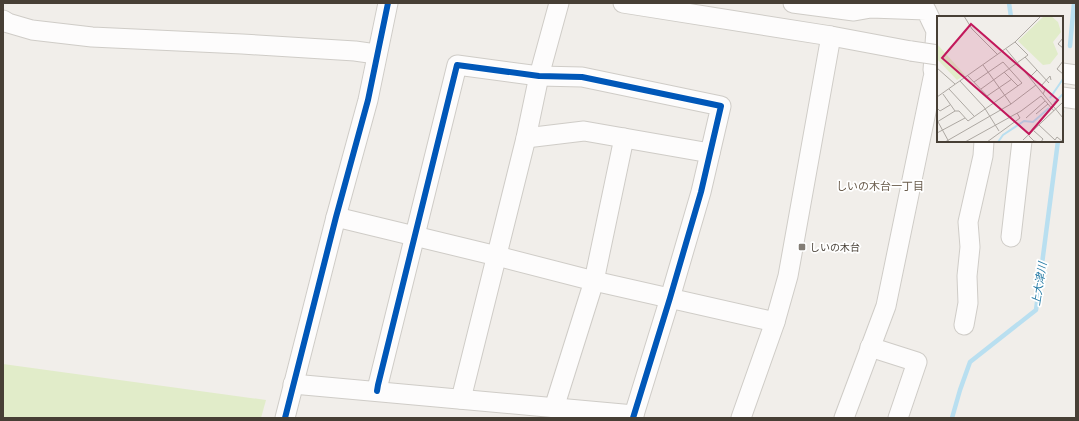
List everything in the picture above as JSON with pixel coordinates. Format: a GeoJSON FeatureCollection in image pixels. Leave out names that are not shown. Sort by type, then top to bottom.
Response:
{"type":"FeatureCollection","features":[{"type":"Feature","properties":{"kind":"street"},"geometry":{"type":"LineString","coordinates":[[285,418],[336,217],[368,100],[376,54],[388,3]]}},
{"type":"Feature","properties":{"kind":"street"},"geometry":{"type":"LineString","coordinates":[[462,399],[526,138],[539,76],[559,3]]}},
{"type":"Feature","properties":{"kind":"street"},"geometry":{"type":"LineString","coordinates":[[623,3],[831,36],[937,55]]}},
{"type":"Feature","properties":{"kind":"street"},"geometry":{"type":"LineString","coordinates":[[793,3],[854,11],[871,5],[926,10],[936,31],[935,78],[886,306],[844,418]]}},
{"type":"Feature","properties":{"kind":"street"},"geometry":{"type":"LineString","coordinates":[[3,20],[8,23],[32,30],[92,37],[242,44],[355,51],[376,54]]}},
{"type":"Feature","properties":{"kind":"street"},"geometry":{"type":"LineString","coordinates":[[741,418],[775,322],[788,276],[831,36]]}},
{"type":"Feature","properties":{"kind":"street"},"geometry":{"type":"LineString","coordinates":[[294,384],[377,392],[462,399],[633,417],[701,192],[721,106],[582,78],[539,76],[457,65],[377,392]]}},
{"type":"Feature","properties":{"kind":"street"},"geometry":{"type":"LineString","coordinates":[[1063,73],[1076,75]]}},
{"type":"Feature","properties":{"kind":"street"},"geometry":{"type":"LineString","coordinates":[[1063,97],[1076,99]]}},
{"type":"Feature","properties":{"kind":"street"},"geometry":{"type":"LineString","coordinates":[[526,138],[584,131],[710,153]]}},
{"type":"Feature","properties":{"kind":"street"},"geometry":{"type":"LineString","coordinates":[[554,408],[594,281],[624,138]]}},
{"type":"Feature","properties":{"kind":"street"},"geometry":{"type":"LineString","coordinates":[[964,325],[968,303],[967,276],[970,247],[968,222],[983,156],[984,142]]}},
{"type":"Feature","properties":{"kind":"street"},"geometry":{"type":"LineString","coordinates":[[1011,237],[1022,142]]}},
{"type":"Feature","properties":{"kind":"street"},"geometry":{"type":"LineString","coordinates":[[336,217],[415,235],[594,281],[775,322]]}},
{"type":"Feature","properties":{"kind":"street"},"geometry":{"type":"LineString","coordinates":[[870,347],[917,362],[898,418]]}},
{"type":"Feature","properties":{"kind":"green space"},"geometry":{"type":"Polygon","coordinates":[[[3,364],[266,400],[261,418],[3,418],[3,364]]]}},
{"type":"Feature","properties":{"kind":"waterway"},"geometry":{"type":"LineString","coordinates":[[1009,3],[1011,16]]}},
{"type":"Feature","properties":{"kind":"waterway","name":"上大津川"},"geometry":{"type":"LineString","coordinates":[[1070,46],[1074,3]]}},
{"type":"Feature","properties":{"kind":"waterway","name":"上大津川"},"geometry":{"type":"LineString","coordinates":[[952,418],[970,362],[1036,310],[1058,142]]}},
{"type":"Feature","properties":{"kind":"cycle path"},"geometry":{"type":"LineString","coordinates":[[285,418],[336,217],[368,100],[388,3]]}},
{"type":"Feature","properties":{"kind":"cycle path"},"geometry":{"type":"LineString","coordinates":[[377,391],[457,65],[539,76],[582,77],[721,106],[701,192],[633,418]]}},
{"type":"Feature","properties":{"kind":"place","name":"しいの木台"},"geometry":{"type":"Point","coordinates":[802,247]}},
{"type":"Feature","properties":{"kind":"district","name":"しいの木台一丁目"},"geometry":{"type":"Point","coordinates":[880,186]}}]}
